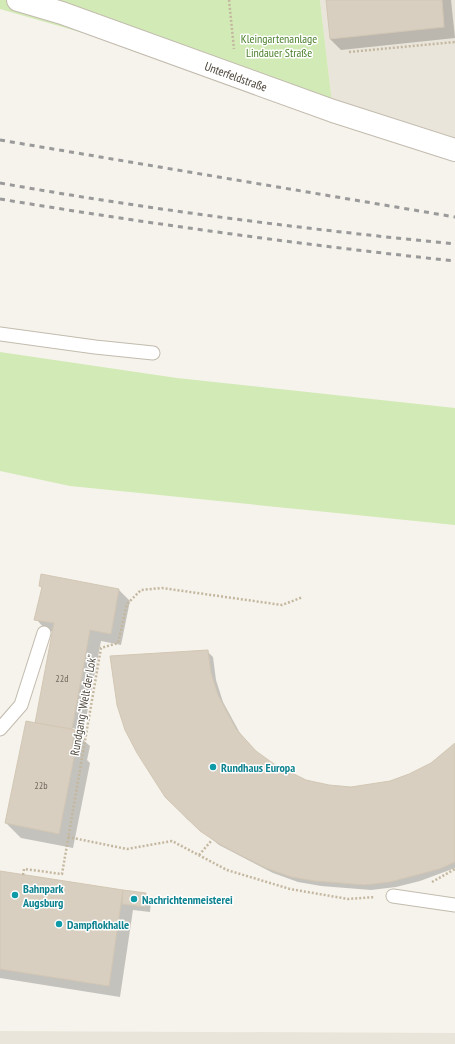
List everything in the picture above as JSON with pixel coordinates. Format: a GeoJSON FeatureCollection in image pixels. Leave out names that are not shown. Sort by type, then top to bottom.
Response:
{"type":"FeatureCollection","features":[{"type":"Feature","properties":{"kind":"street","name":"Unterfeldstraße"},"geometry":{"type":"LineString","coordinates":[[18,0],[62,13],[333,111],[455,150]]}},
{"type":"Feature","properties":{"kind":"lane"},"geometry":{"type":"LineString","coordinates":[[0,334],[80,346],[153,353]]}},
{"type":"Feature","properties":{"kind":"lane"},"geometry":{"type":"LineString","coordinates":[[0,729],[21,705],[44,633]]}},
{"type":"Feature","properties":{"kind":"lane"},"geometry":{"type":"LineString","coordinates":[[393,896],[455,904]]}},
{"type":"Feature","properties":{"kind":"path"},"geometry":{"type":"LineString","coordinates":[[229,0],[234,52],[230,75]]}},
{"type":"Feature","properties":{"kind":"path"},"geometry":{"type":"LineString","coordinates":[[349,52],[455,42]]}},
{"type":"Feature","properties":{"kind":"path","name":"Rundgang \"Welt der Lok\""},"geometry":{"type":"LineString","coordinates":[[23,875],[24,868],[62,874],[102,648],[118,643],[127,604],[141,590],[162,588],[282,605],[303,597]]}},
{"type":"Feature","properties":{"kind":"path"},"geometry":{"type":"LineString","coordinates":[[68,837],[128,849],[172,841],[227,870],[290,889],[348,899],[393,896]]}},
{"type":"Feature","properties":{"kind":"path"},"geometry":{"type":"LineString","coordinates":[[199,855],[212,840]]}},
{"type":"Feature","properties":{"kind":"path"},"geometry":{"type":"LineString","coordinates":[[429,885],[435,879],[455,869]]}},
{"type":"Feature","properties":{"kind":"shaded area"},"geometry":{"type":"Polygon","coordinates":[[[320,0],[455,0],[455,150],[333,111],[320,0]]]}},
{"type":"Feature","properties":{"kind":"shaded area"},"geometry":{"type":"Polygon","coordinates":[[[0,1031],[455,1033],[455,1044],[0,1044],[0,1031]]]}},
{"type":"Feature","properties":{"kind":"green space","name":"Kleingartenanlage Lindauer Straße"},"geometry":{"type":"Polygon","coordinates":[[[0,0],[320,0],[333,111],[229,75],[0,9],[0,0]]]}},
{"type":"Feature","properties":{"kind":"green space"},"geometry":{"type":"Polygon","coordinates":[[[0,352],[177,378],[455,408],[455,525],[70,486],[0,471],[0,352]]]}},
{"type":"Feature","properties":{"kind":"building"},"geometry":{"type":"Polygon","coordinates":[[[326,0],[442,0],[444,27],[330,39],[326,0]]]}},
{"type":"Feature","properties":{"kind":"building"},"geometry":{"type":"Polygon","coordinates":[[[41,574],[119,589],[111,634],[90,630],[72,729],[35,723],[54,623],[34,620],[42,587],[39,586],[41,574]]]}},
{"type":"Feature","properties":{"kind":"building","name":"Rundhaus Europa"},"geometry":{"type":"Polygon","coordinates":[[[208,650],[211,673],[218,695],[236,729],[256,751],[274,764],[306,780],[329,785],[351,787],[390,781],[409,774],[431,763],[455,743],[455,862],[439,869],[390,882],[365,885],[315,881],[291,877],[266,868],[221,845],[200,831],[165,797],[137,753],[125,730],[117,705],[110,656],[208,650]]]}},
{"type":"Feature","properties":{"kind":"building"},"geometry":{"type":"Polygon","coordinates":[[[26,721],[75,730],[72,746],[76,747],[59,834],[5,823],[26,721]]]}},
{"type":"Feature","properties":{"kind":"building","name":"Dampflokhalle"},"geometry":{"type":"Polygon","coordinates":[[[0,871],[123,890],[109,986],[0,969],[0,871]]]}},
{"type":"Feature","properties":{"kind":"building","name":"Nachrichtenmeisterei"},"geometry":{"type":"Polygon","coordinates":[[[123,890],[146,893],[145,907],[122,904],[123,890]]]}},
{"type":"Feature","properties":{"kind":"railway"},"geometry":{"type":"LineString","coordinates":[[0,140],[455,217]]}},
{"type":"Feature","properties":{"kind":"railway"},"geometry":{"type":"LineString","coordinates":[[0,183],[113,202],[227,218],[455,244]]}},
{"type":"Feature","properties":{"kind":"railway"},"geometry":{"type":"LineString","coordinates":[[0,199],[227,233],[455,261]]}},
{"type":"Feature","properties":{"kind":"place","name":"Rundhaus Europa"},"geometry":{"type":"Point","coordinates":[213,767]}},
{"type":"Feature","properties":{"kind":"place","name":"Bahnpark Augsburg"},"geometry":{"type":"Point","coordinates":[15,895]}},
{"type":"Feature","properties":{"kind":"place","name":"Nachrichtenmeisterei"},"geometry":{"type":"Point","coordinates":[134,899]}},
{"type":"Feature","properties":{"kind":"place","name":"Dampflokhalle"},"geometry":{"type":"Point","coordinates":[59,924]}}]}
